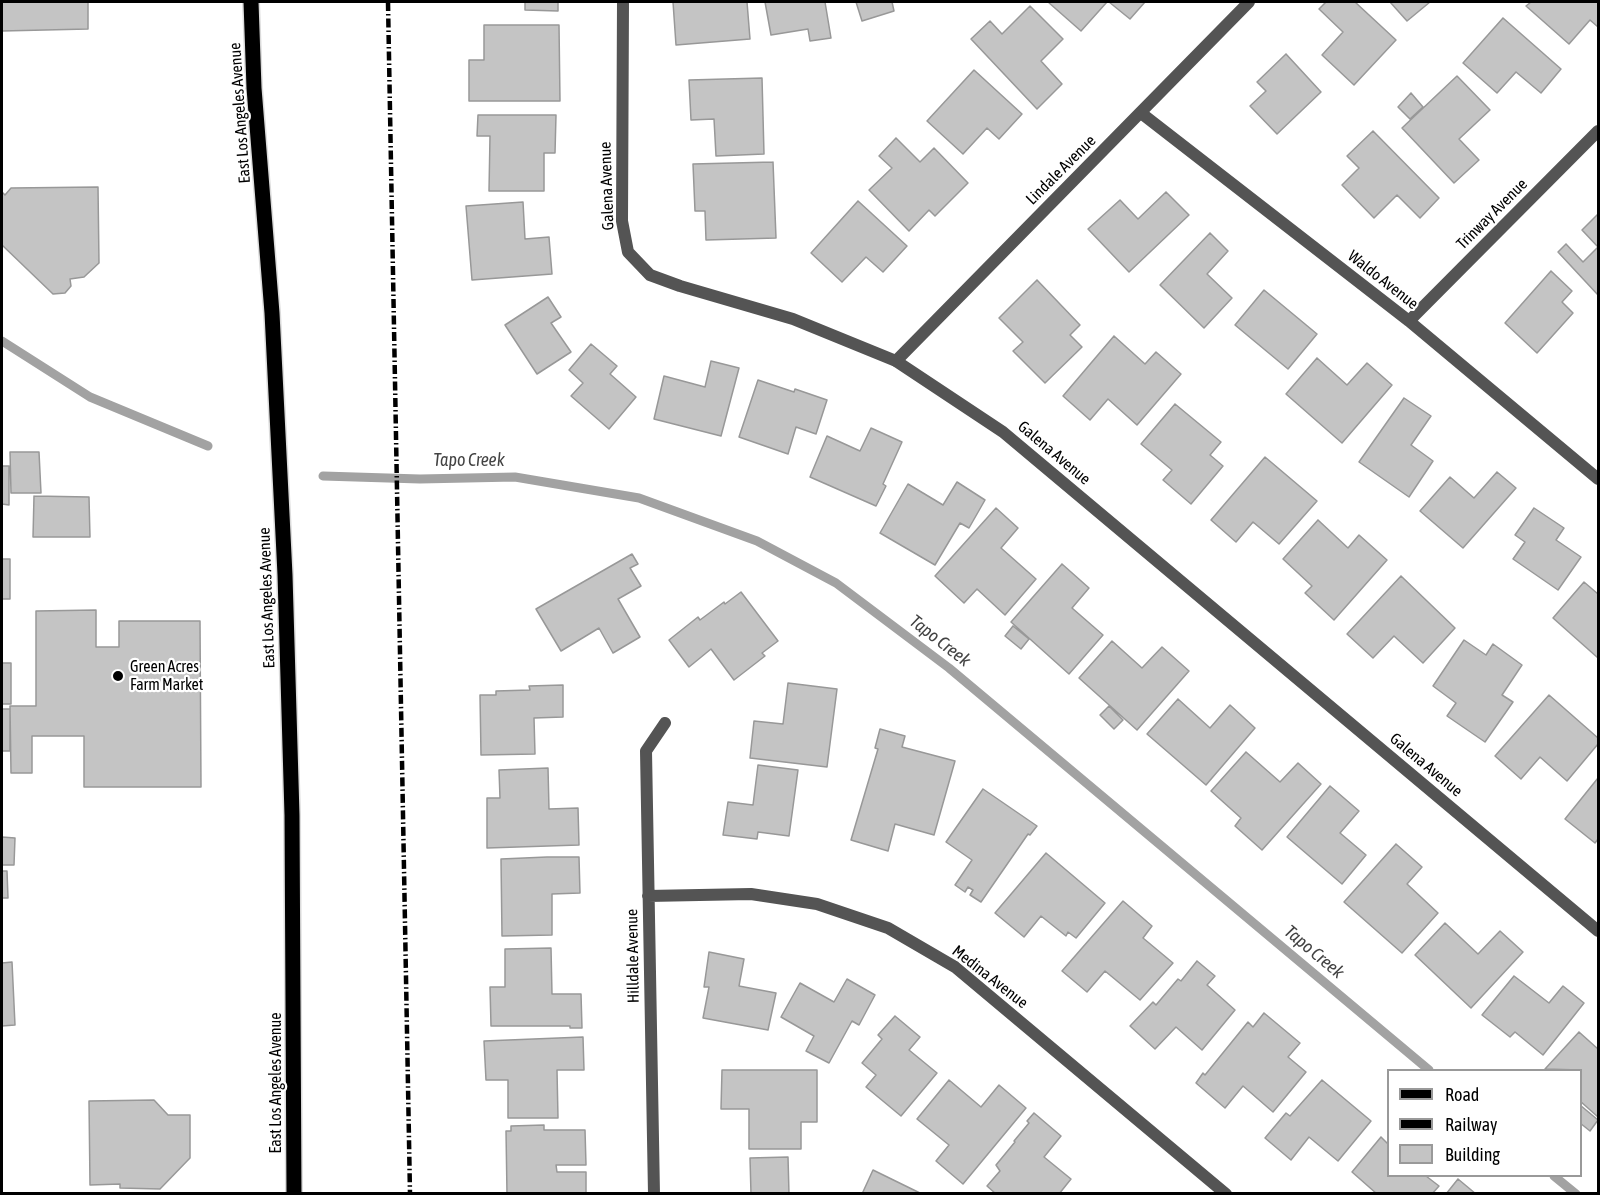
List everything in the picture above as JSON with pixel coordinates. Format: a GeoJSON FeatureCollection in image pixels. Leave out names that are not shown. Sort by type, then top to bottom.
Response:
{"type":"FeatureCollection","features":[{"type":"Feature","properties":{"kind":"main road","name":"East Los Angeles Avenue"},"geometry":{"type":"LineString","coordinates":[[251,2],[254,88],[273,313],[285,575],[291,815],[294,1194]]}},
{"type":"Feature","properties":{"kind":"street","name":"Galena Avenue"},"geometry":{"type":"LineString","coordinates":[[623,2],[622,221],[628,252],[650,275],[793,319],[896,361],[1003,432],[1599,931]]}},
{"type":"Feature","properties":{"kind":"street","name":"Lindale Avenue"},"geometry":{"type":"LineString","coordinates":[[896,361],[1249,2]]}},
{"type":"Feature","properties":{"kind":"street","name":"Waldo Avenue"},"geometry":{"type":"LineString","coordinates":[[1141,113],[1409,321],[1599,479]]}},
{"type":"Feature","properties":{"kind":"street","name":"Trinway Avenue"},"geometry":{"type":"LineString","coordinates":[[1409,321],[1599,131]]}},
{"type":"Feature","properties":{"kind":"street","name":"Hilldale Avenue"},"geometry":{"type":"LineString","coordinates":[[654,1194],[646,751],[665,723]]}},
{"type":"Feature","properties":{"kind":"street","name":"Medina Avenue"},"geometry":{"type":"LineString","coordinates":[[648,896],[751,894],[817,904],[888,928],[955,967],[1226,1194]]}},
{"type":"Feature","properties":{"kind":"building"},"geometry":{"type":"Polygon","coordinates":[[[2,2],[88,2],[88,29],[2,31],[2,2]]]}},
{"type":"Feature","properties":{"kind":"building"},"geometry":{"type":"Polygon","coordinates":[[[525,2],[558,2],[558,11],[525,10],[525,2]]]}},
{"type":"Feature","properties":{"kind":"building"},"geometry":{"type":"Polygon","coordinates":[[[673,2],[747,2],[750,39],[676,45],[673,2]]]}},
{"type":"Feature","properties":{"kind":"building"},"geometry":{"type":"Polygon","coordinates":[[[765,2],[825,2],[831,38],[810,41],[808,29],[771,35],[765,2]]]}},
{"type":"Feature","properties":{"kind":"building"},"geometry":{"type":"Polygon","coordinates":[[[856,2],[892,2],[894,11],[862,21],[856,2]]]}},
{"type":"Feature","properties":{"kind":"building"},"geometry":{"type":"Polygon","coordinates":[[[1048,2],[1107,2],[1081,31],[1048,2]]]}},
{"type":"Feature","properties":{"kind":"building"},"geometry":{"type":"Polygon","coordinates":[[[1109,2],[1145,2],[1130,19],[1109,2]]]}},
{"type":"Feature","properties":{"kind":"building"},"geometry":{"type":"Polygon","coordinates":[[[1326,2],[1355,2],[1396,40],[1354,85],[1322,55],[1343,32],[1319,9],[1326,2]]]}},
{"type":"Feature","properties":{"kind":"building"},"geometry":{"type":"Polygon","coordinates":[[[1390,2],[1430,2],[1407,21],[1390,2]]]}},
{"type":"Feature","properties":{"kind":"building"},"geometry":{"type":"Polygon","coordinates":[[[1531,2],[1598,2],[1598,27],[1590,20],[1569,44],[1526,6],[1531,2]]]}},
{"type":"Feature","properties":{"kind":"building"},"geometry":{"type":"Polygon","coordinates":[[[1030,6],[1063,39],[1041,61],[1062,84],[1037,109],[971,39],[990,21],[1002,34],[1030,6]]]}},
{"type":"Feature","properties":{"kind":"building"},"geometry":{"type":"Polygon","coordinates":[[[1503,18],[1561,69],[1541,93],[1516,72],[1497,93],[1463,63],[1503,18]]]}},
{"type":"Feature","properties":{"kind":"building"},"geometry":{"type":"Polygon","coordinates":[[[484,25],[559,25],[560,101],[469,101],[469,60],[484,60],[484,25]]]}},
{"type":"Feature","properties":{"kind":"building"},"geometry":{"type":"Polygon","coordinates":[[[1286,54],[1321,92],[1277,134],[1250,106],[1266,91],[1257,82],[1286,54]]]}},
{"type":"Feature","properties":{"kind":"building"},"geometry":{"type":"Polygon","coordinates":[[[974,70],[1022,114],[999,139],[987,128],[963,154],[927,121],[974,70]]]}},
{"type":"Feature","properties":{"kind":"building"},"geometry":{"type":"Polygon","coordinates":[[[1457,76],[1490,110],[1459,139],[1479,160],[1454,183],[1402,128],[1457,76]]]}},
{"type":"Feature","properties":{"kind":"building"},"geometry":{"type":"Polygon","coordinates":[[[762,78],[764,154],[716,156],[714,119],[691,120],[689,80],[762,78]]]}},
{"type":"Feature","properties":{"kind":"building"},"geometry":{"type":"Polygon","coordinates":[[[1411,93],[1423,107],[1410,119],[1398,107],[1411,93]]]}},
{"type":"Feature","properties":{"kind":"building"},"geometry":{"type":"Polygon","coordinates":[[[478,115],[556,115],[555,153],[544,153],[544,191],[489,191],[490,136],[477,136],[478,115]]]}},
{"type":"Feature","properties":{"kind":"building"},"geometry":{"type":"Polygon","coordinates":[[[1373,131],[1439,198],[1420,218],[1397,195],[1374,218],[1342,185],[1359,168],[1347,156],[1373,131]]]}},
{"type":"Feature","properties":{"kind":"building"},"geometry":{"type":"Polygon","coordinates":[[[896,138],[920,162],[934,148],[968,183],[935,216],[929,210],[909,231],[869,190],[892,168],[879,156],[896,138]]]}},
{"type":"Feature","properties":{"kind":"building"},"geometry":{"type":"Polygon","coordinates":[[[773,162],[776,238],[706,240],[705,211],[695,211],[693,164],[773,162]]]}},
{"type":"Feature","properties":{"kind":"building"},"geometry":{"type":"Polygon","coordinates":[[[98,187],[99,263],[84,277],[70,279],[71,286],[65,293],[53,294],[2,245],[2,192],[5,195],[11,188],[98,187]]]}},
{"type":"Feature","properties":{"kind":"building"},"geometry":{"type":"Polygon","coordinates":[[[1166,192],[1189,215],[1129,272],[1088,229],[1120,200],[1138,219],[1166,192]]]}},
{"type":"Feature","properties":{"kind":"building"},"geometry":{"type":"Polygon","coordinates":[[[858,201],[907,246],[883,272],[866,257],[842,282],[811,253],[858,201]]]}},
{"type":"Feature","properties":{"kind":"building"},"geometry":{"type":"Polygon","coordinates":[[[523,202],[525,239],[549,237],[552,274],[472,280],[466,206],[523,202]]]}},
{"type":"Feature","properties":{"kind":"building"},"geometry":{"type":"Polygon","coordinates":[[[1598,214],[1598,247],[1582,230],[1598,214]]]}},
{"type":"Feature","properties":{"kind":"building"},"geometry":{"type":"Polygon","coordinates":[[[1210,233],[1228,251],[1207,274],[1232,298],[1204,328],[1160,285],[1210,233]]]}},
{"type":"Feature","properties":{"kind":"building"},"geometry":{"type":"Polygon","coordinates":[[[1566,244],[1583,262],[1598,247],[1598,295],[1558,252],[1566,244]]]}},
{"type":"Feature","properties":{"kind":"building"},"geometry":{"type":"Polygon","coordinates":[[[1551,271],[1572,291],[1562,302],[1573,313],[1537,353],[1505,323],[1551,271]]]}},
{"type":"Feature","properties":{"kind":"building"},"geometry":{"type":"Polygon","coordinates":[[[1037,280],[1080,325],[1070,335],[1082,347],[1045,383],[1013,351],[1023,342],[999,318],[1037,280]]]}},
{"type":"Feature","properties":{"kind":"building"},"geometry":{"type":"Polygon","coordinates":[[[1264,290],[1317,334],[1288,369],[1235,325],[1264,290]]]}},
{"type":"Feature","properties":{"kind":"building"},"geometry":{"type":"Polygon","coordinates":[[[548,297],[561,317],[551,323],[571,352],[537,374],[505,325],[548,297]]]}},
{"type":"Feature","properties":{"kind":"building"},"geometry":{"type":"Polygon","coordinates":[[[1114,336],[1145,364],[1156,352],[1181,374],[1137,425],[1108,399],[1090,420],[1063,396],[1114,336]]]}},
{"type":"Feature","properties":{"kind":"building"},"geometry":{"type":"Polygon","coordinates":[[[591,344],[617,366],[610,374],[636,397],[609,429],[571,396],[583,383],[569,370],[591,344]]]}},
{"type":"Feature","properties":{"kind":"building"},"geometry":{"type":"Polygon","coordinates":[[[1317,358],[1347,385],[1367,363],[1392,385],[1342,443],[1286,394],[1317,358]]]}},
{"type":"Feature","properties":{"kind":"building"},"geometry":{"type":"Polygon","coordinates":[[[711,361],[739,368],[721,436],[654,419],[664,376],[705,387],[711,361]]]}},
{"type":"Feature","properties":{"kind":"building"},"geometry":{"type":"Polygon","coordinates":[[[758,380],[827,400],[816,434],[796,427],[788,454],[739,437],[758,380]]]}},
{"type":"Feature","properties":{"kind":"building"},"geometry":{"type":"Polygon","coordinates":[[[1404,398],[1431,416],[1411,445],[1433,461],[1409,497],[1359,462],[1404,398]]]}},
{"type":"Feature","properties":{"kind":"building"},"geometry":{"type":"Polygon","coordinates":[[[1175,404],[1221,442],[1210,455],[1223,466],[1191,504],[1163,480],[1172,470],[1141,444],[1175,404]]]}},
{"type":"Feature","properties":{"kind":"building"},"geometry":{"type":"Polygon","coordinates":[[[871,428],[902,442],[876,506],[810,477],[827,436],[860,451],[871,428]]]}},
{"type":"Feature","properties":{"kind":"building"},"geometry":{"type":"Polygon","coordinates":[[[10,452],[39,452],[41,493],[11,493],[10,452]]]}},
{"type":"Feature","properties":{"kind":"building"},"geometry":{"type":"Polygon","coordinates":[[[1265,457],[1317,501],[1279,544],[1253,522],[1236,542],[1211,520],[1265,457]]]}},
{"type":"Feature","properties":{"kind":"building"},"geometry":{"type":"Polygon","coordinates":[[[2,466],[9,466],[9,505],[2,504],[2,466]]]}},
{"type":"Feature","properties":{"kind":"building"},"geometry":{"type":"Polygon","coordinates":[[[1497,472],[1516,488],[1463,548],[1420,511],[1450,477],[1474,498],[1497,472]]]}},
{"type":"Feature","properties":{"kind":"building"},"geometry":{"type":"Polygon","coordinates":[[[957,482],[985,500],[969,528],[960,523],[935,565],[880,533],[908,484],[943,505],[957,482]]]}},
{"type":"Feature","properties":{"kind":"building"},"geometry":{"type":"Polygon","coordinates":[[[34,496],[89,497],[90,537],[33,537],[34,496]]]}},
{"type":"Feature","properties":{"kind":"building"},"geometry":{"type":"Polygon","coordinates":[[[996,508],[1018,528],[1001,548],[1036,579],[1005,615],[977,589],[964,603],[935,576],[996,508]]]}},
{"type":"Feature","properties":{"kind":"building"},"geometry":{"type":"Polygon","coordinates":[[[1534,508],[1564,528],[1556,540],[1581,557],[1558,590],[1513,559],[1525,542],[1515,535],[1534,508]]]}},
{"type":"Feature","properties":{"kind":"building"},"geometry":{"type":"Polygon","coordinates":[[[1318,520],[1348,548],[1359,535],[1387,560],[1334,620],[1305,593],[1312,586],[1283,559],[1318,520]]]}},
{"type":"Feature","properties":{"kind":"building"},"geometry":{"type":"Polygon","coordinates":[[[632,554],[638,564],[630,568],[641,586],[618,599],[640,637],[613,653],[599,628],[561,651],[536,609],[632,554]]]}},
{"type":"Feature","properties":{"kind":"building"},"geometry":{"type":"Polygon","coordinates":[[[2,559],[10,559],[10,599],[2,599],[2,559]]]}},
{"type":"Feature","properties":{"kind":"building"},"geometry":{"type":"Polygon","coordinates":[[[1062,564],[1089,588],[1072,608],[1103,635],[1069,674],[1011,622],[1062,564]]]}},
{"type":"Feature","properties":{"kind":"building"},"geometry":{"type":"Polygon","coordinates":[[[1401,576],[1455,628],[1423,663],[1394,636],[1373,658],[1347,634],[1401,576]]]}},
{"type":"Feature","properties":{"kind":"building"},"geometry":{"type":"Polygon","coordinates":[[[1584,582],[1598,594],[1598,658],[1553,618],[1584,582]]]}},
{"type":"Feature","properties":{"kind":"building"},"geometry":{"type":"Polygon","coordinates":[[[741,592],[778,641],[762,653],[765,656],[734,680],[711,649],[689,667],[669,640],[698,617],[700,620],[741,592]]]}},
{"type":"Feature","properties":{"kind":"building","name":"Green Acres Farm Market"},"geometry":{"type":"Polygon","coordinates":[[[96,610],[96,647],[119,647],[119,621],[200,621],[201,787],[84,787],[84,736],[32,736],[32,773],[11,773],[10,706],[36,706],[36,611],[96,610]]]}},
{"type":"Feature","properties":{"kind":"building"},"geometry":{"type":"Polygon","coordinates":[[[1013,626],[1029,639],[1021,649],[1005,636],[1013,626]]]}},
{"type":"Feature","properties":{"kind":"building"},"geometry":{"type":"Polygon","coordinates":[[[1464,640],[1486,655],[1493,644],[1522,665],[1502,695],[1513,702],[1485,742],[1447,716],[1456,703],[1433,686],[1464,640]]]}},
{"type":"Feature","properties":{"kind":"building"},"geometry":{"type":"Polygon","coordinates":[[[1112,641],[1142,668],[1162,647],[1189,671],[1137,730],[1079,678],[1112,641]]]}},
{"type":"Feature","properties":{"kind":"building"},"geometry":{"type":"Polygon","coordinates":[[[2,663],[11,663],[11,704],[2,704],[2,663]]]}},
{"type":"Feature","properties":{"kind":"building"},"geometry":{"type":"Polygon","coordinates":[[[788,683],[837,689],[827,767],[750,758],[754,721],[783,724],[788,683]]]}},
{"type":"Feature","properties":{"kind":"building"},"geometry":{"type":"Polygon","coordinates":[[[563,685],[563,717],[534,718],[535,754],[481,755],[480,695],[496,695],[496,691],[530,690],[529,686],[563,685]]]}},
{"type":"Feature","properties":{"kind":"building"},"geometry":{"type":"Polygon","coordinates":[[[1549,695],[1598,738],[1598,744],[1567,781],[1540,757],[1521,779],[1495,756],[1549,695]]]}},
{"type":"Feature","properties":{"kind":"building"},"geometry":{"type":"Polygon","coordinates":[[[1178,699],[1210,728],[1230,705],[1255,728],[1206,785],[1147,734],[1178,699]]]}},
{"type":"Feature","properties":{"kind":"building"},"geometry":{"type":"Polygon","coordinates":[[[1109,706],[1123,720],[1114,729],[1100,715],[1109,706]]]}},
{"type":"Feature","properties":{"kind":"building"},"geometry":{"type":"Polygon","coordinates":[[[2,709],[10,709],[10,751],[2,751],[2,709]]]}},
{"type":"Feature","properties":{"kind":"building"},"geometry":{"type":"Polygon","coordinates":[[[880,729],[905,736],[902,747],[955,761],[934,835],[895,824],[888,851],[851,840],[878,749],[875,748],[880,729]]]}},
{"type":"Feature","properties":{"kind":"building"},"geometry":{"type":"Polygon","coordinates":[[[1246,752],[1280,782],[1298,763],[1321,784],[1262,850],[1235,826],[1241,818],[1211,791],[1246,752]]]}},
{"type":"Feature","properties":{"kind":"building"},"geometry":{"type":"Polygon","coordinates":[[[758,765],[798,770],[789,836],[758,832],[757,839],[723,835],[728,802],[753,805],[758,765]]]}},
{"type":"Feature","properties":{"kind":"building"},"geometry":{"type":"Polygon","coordinates":[[[548,768],[549,809],[578,808],[579,845],[487,848],[487,798],[500,798],[499,770],[548,768]]]}},
{"type":"Feature","properties":{"kind":"building"},"geometry":{"type":"Polygon","coordinates":[[[1598,778],[1598,839],[1595,843],[1565,819],[1598,778]]]}},
{"type":"Feature","properties":{"kind":"building"},"geometry":{"type":"Polygon","coordinates":[[[1330,786],[1359,811],[1340,833],[1366,855],[1342,884],[1287,837],[1330,786]]]}},
{"type":"Feature","properties":{"kind":"building"},"geometry":{"type":"Polygon","coordinates":[[[983,789],[1037,826],[1030,835],[1028,834],[981,902],[970,895],[973,890],[968,887],[965,892],[955,885],[972,860],[946,842],[983,789]]]}},
{"type":"Feature","properties":{"kind":"building"},"geometry":{"type":"Polygon","coordinates":[[[2,837],[15,838],[14,865],[2,865],[2,837]]]}},
{"type":"Feature","properties":{"kind":"building"},"geometry":{"type":"Polygon","coordinates":[[[1396,844],[1422,867],[1407,884],[1438,913],[1402,953],[1344,902],[1396,844]]]}},
{"type":"Feature","properties":{"kind":"building"},"geometry":{"type":"Polygon","coordinates":[[[1046,853],[1105,903],[1076,938],[1068,932],[1066,936],[1041,916],[1024,937],[995,913],[1046,853]]]}},
{"type":"Feature","properties":{"kind":"building"},"geometry":{"type":"Polygon","coordinates":[[[579,857],[580,893],[552,894],[552,935],[502,936],[501,859],[579,857]]]}},
{"type":"Feature","properties":{"kind":"building"},"geometry":{"type":"Polygon","coordinates":[[[2,871],[7,871],[8,898],[2,898],[2,871]]]}},
{"type":"Feature","properties":{"kind":"building"},"geometry":{"type":"Polygon","coordinates":[[[1123,901],[1152,926],[1143,938],[1173,963],[1140,1000],[1105,971],[1087,992],[1062,971],[1123,901]]]}},
{"type":"Feature","properties":{"kind":"building"},"geometry":{"type":"Polygon","coordinates":[[[1445,923],[1478,954],[1500,931],[1523,952],[1471,1008],[1415,955],[1445,923]]]}},
{"type":"Feature","properties":{"kind":"building"},"geometry":{"type":"Polygon","coordinates":[[[551,948],[552,994],[581,994],[582,1028],[491,1026],[490,987],[505,987],[505,949],[551,948]]]}},
{"type":"Feature","properties":{"kind":"building"},"geometry":{"type":"Polygon","coordinates":[[[709,952],[744,959],[739,986],[776,993],[768,1030],[703,1018],[709,987],[704,987],[709,952]]]}},
{"type":"Feature","properties":{"kind":"building"},"geometry":{"type":"Polygon","coordinates":[[[1197,961],[1215,976],[1207,985],[1235,1010],[1202,1050],[1176,1027],[1155,1049],[1130,1026],[1153,1002],[1156,1005],[1178,979],[1181,981],[1197,961]]]}},
{"type":"Feature","properties":{"kind":"building"},"geometry":{"type":"Polygon","coordinates":[[[12,962],[15,1025],[2,1026],[2,963],[12,962]]]}},
{"type":"Feature","properties":{"kind":"building"},"geometry":{"type":"Polygon","coordinates":[[[1514,976],[1549,1003],[1563,986],[1584,1003],[1543,1055],[1515,1032],[1510,1037],[1482,1015],[1514,976]]]}},
{"type":"Feature","properties":{"kind":"building"},"geometry":{"type":"Polygon","coordinates":[[[847,979],[875,995],[859,1025],[852,1021],[829,1063],[806,1051],[814,1036],[781,1017],[800,983],[834,1002],[847,979]]]}},
{"type":"Feature","properties":{"kind":"building"},"geometry":{"type":"Polygon","coordinates":[[[1264,1013],[1300,1043],[1288,1057],[1306,1072],[1273,1112],[1243,1086],[1225,1108],[1196,1083],[1248,1022],[1253,1027],[1264,1013]]]}},
{"type":"Feature","properties":{"kind":"building"},"geometry":{"type":"Polygon","coordinates":[[[895,1016],[920,1037],[909,1050],[937,1073],[901,1116],[866,1087],[876,1075],[862,1063],[882,1039],[878,1035],[895,1016]]]}},
{"type":"Feature","properties":{"kind":"building"},"geometry":{"type":"Polygon","coordinates":[[[1579,1032],[1598,1049],[1598,1117],[1582,1103],[1582,1069],[1545,1069],[1579,1032]]]}},
{"type":"Feature","properties":{"kind":"building"},"geometry":{"type":"Polygon","coordinates":[[[583,1037],[584,1070],[557,1070],[558,1118],[508,1118],[508,1080],[486,1080],[484,1041],[583,1037]]]}},
{"type":"Feature","properties":{"kind":"building"},"geometry":{"type":"Polygon","coordinates":[[[722,1070],[817,1070],[817,1122],[801,1122],[801,1149],[749,1149],[749,1109],[721,1109],[722,1070]]]}},
{"type":"Feature","properties":{"kind":"building"},"geometry":{"type":"Polygon","coordinates":[[[949,1080],[981,1107],[999,1085],[1026,1108],[963,1184],[936,1161],[949,1145],[917,1119],[949,1080]]]}},
{"type":"Feature","properties":{"kind":"building"},"geometry":{"type":"Polygon","coordinates":[[[1322,1080],[1371,1121],[1338,1161],[1309,1137],[1291,1160],[1265,1138],[1286,1113],[1290,1116],[1322,1080]]]}},
{"type":"Feature","properties":{"kind":"building"},"geometry":{"type":"Polygon","coordinates":[[[154,1100],[168,1115],[190,1115],[190,1158],[160,1189],[120,1188],[120,1184],[90,1185],[89,1101],[154,1100]]]}},
{"type":"Feature","properties":{"kind":"building"},"geometry":{"type":"Polygon","coordinates":[[[1582,1107],[1598,1120],[1590,1131],[1582,1125],[1582,1107]]]}},
{"type":"Feature","properties":{"kind":"building"},"geometry":{"type":"Polygon","coordinates":[[[1034,1113],[1061,1136],[1044,1157],[1071,1179],[1059,1194],[996,1194],[987,1186],[1000,1171],[996,1165],[1029,1123],[1027,1121],[1034,1113]]]}},
{"type":"Feature","properties":{"kind":"building"},"geometry":{"type":"Polygon","coordinates":[[[544,1125],[544,1130],[585,1130],[586,1165],[556,1165],[557,1172],[586,1172],[586,1194],[507,1194],[506,1131],[511,1131],[511,1126],[544,1125]]]}},
{"type":"Feature","properties":{"kind":"building"},"geometry":{"type":"Polygon","coordinates":[[[1381,1137],[1387,1143],[1387,1177],[1427,1177],[1439,1186],[1432,1194],[1377,1194],[1352,1172],[1381,1137]]]}},
{"type":"Feature","properties":{"kind":"building"},"geometry":{"type":"Polygon","coordinates":[[[788,1157],[789,1194],[751,1194],[750,1158],[788,1157]]]}},
{"type":"Feature","properties":{"kind":"building"},"geometry":{"type":"Polygon","coordinates":[[[873,1170],[922,1194],[862,1194],[873,1170]]]}},
{"type":"Feature","properties":{"kind":"building"},"geometry":{"type":"Polygon","coordinates":[[[1458,1179],[1476,1194],[1446,1194],[1458,1179]]]}},
{"type":"Feature","properties":{"kind":"waterway","name":"Tapo Creek"},"geometry":{"type":"LineString","coordinates":[[2,341],[90,397],[208,446]]}},
{"type":"Feature","properties":{"kind":"waterway","name":"Tapo Creek"},"geometry":{"type":"LineString","coordinates":[[323,476],[420,479],[515,477],[639,498],[757,541],[836,583],[949,668],[1428,1069]]}},
{"type":"Feature","properties":{"kind":"waterway","name":"Tapo Creek"},"geometry":{"type":"LineString","coordinates":[[1555,1177],[1576,1194]]}},
{"type":"Feature","properties":{"kind":"railway"},"geometry":{"type":"LineString","coordinates":[[388,2],[410,1194]]}},
{"type":"Feature","properties":{"kind":"place","name":"Green Acres Farm Market"},"geometry":{"type":"Point","coordinates":[118,676]}}]}
